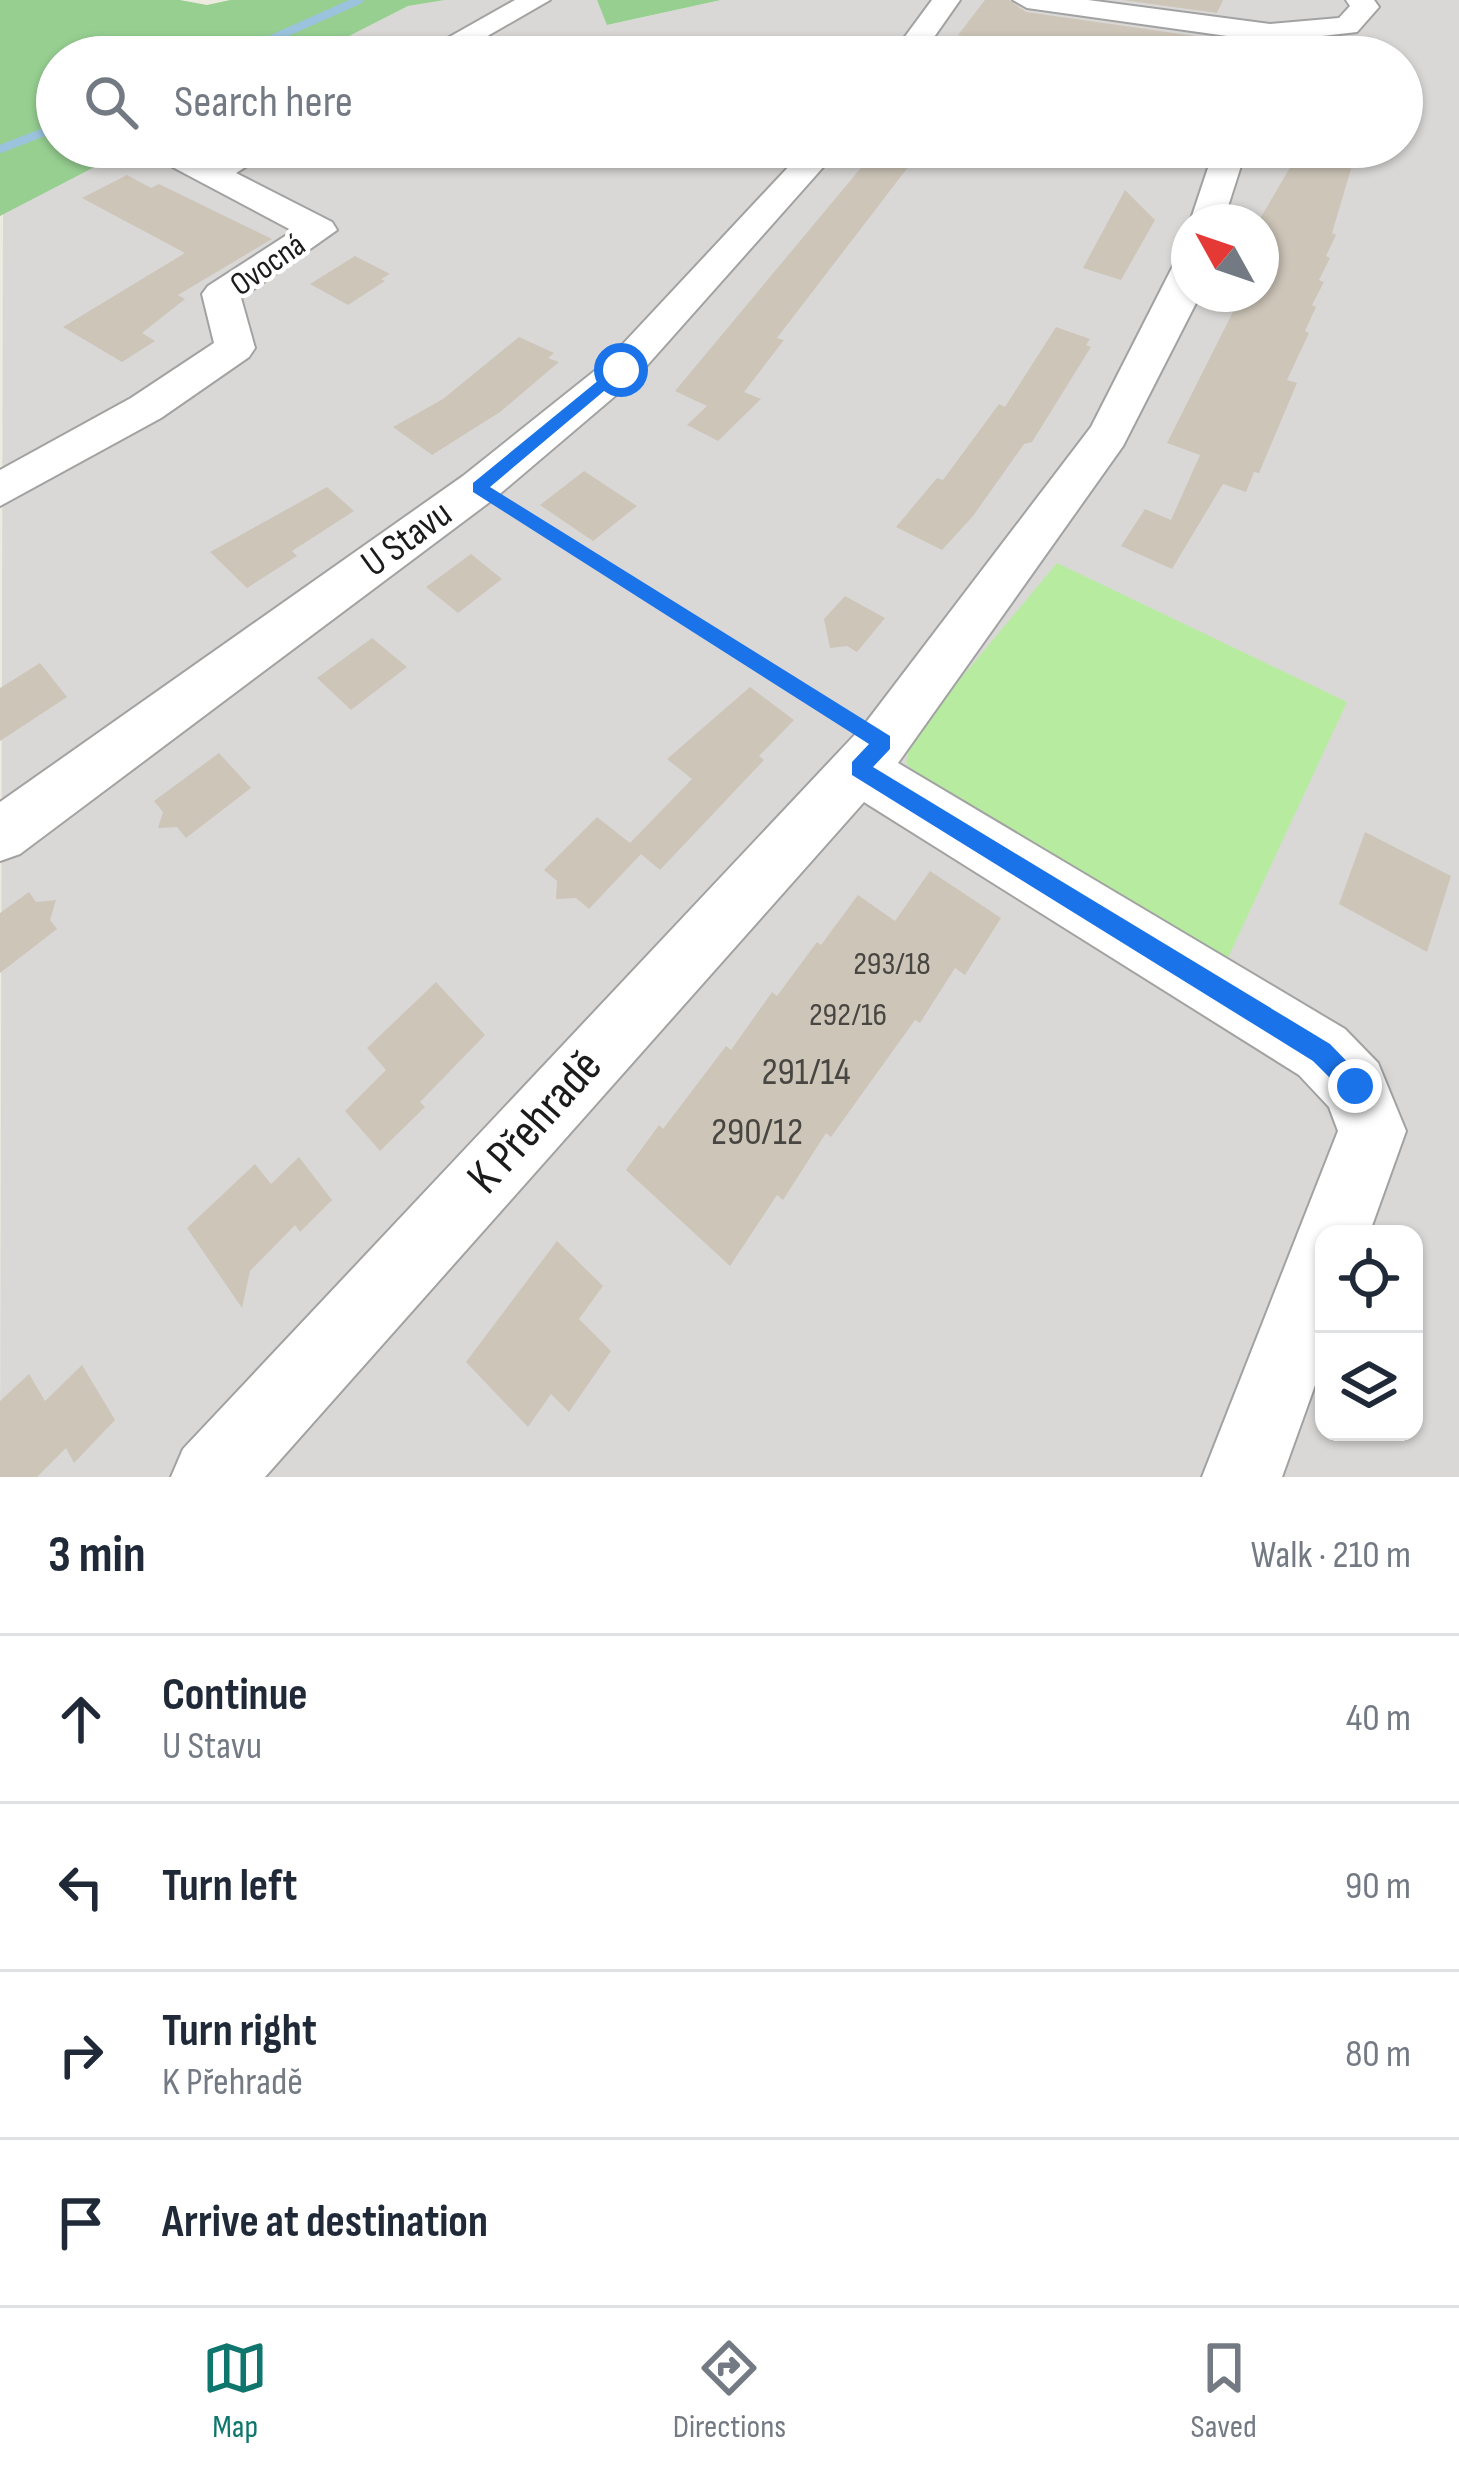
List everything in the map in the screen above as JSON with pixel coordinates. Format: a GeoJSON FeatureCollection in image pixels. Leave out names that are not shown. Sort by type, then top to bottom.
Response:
{"type":"FeatureCollection","features":[{"type":"Feature","properties":{"kind":"street"},"geometry":{"type":"LineString","coordinates":[[468,36],[536,0]]}},
{"type":"Feature","properties":{"kind":"street"},"geometry":{"type":"LineString","coordinates":[[920,36],[946,0]]}},
{"type":"Feature","properties":{"kind":"street"},"geometry":{"type":"LineString","coordinates":[[1027,0],[1218,36]]}},
{"type":"Feature","properties":{"kind":"street"},"geometry":{"type":"LineString","coordinates":[[1304,36],[1347,26],[1364,8],[1360,0]]}},
{"type":"Feature","properties":{"kind":"street","name":"Ovocná"},"geometry":{"type":"LineString","coordinates":[[0,490],[146,408],[235,348],[221,294],[319,230],[202,168]]}},
{"type":"Feature","properties":{"kind":"street"},"geometry":{"type":"LineString","coordinates":[[212,173],[221,168]]}},
{"type":"Feature","properties":{"kind":"street","name":"U Stavu"},"geometry":{"type":"LineString","coordinates":[[0,835],[479,488],[621,370],[806,168]]}},
{"type":"Feature","properties":{"kind":"street"},"geometry":{"type":"LineString","coordinates":[[1211,204],[1224,168]]}},
{"type":"Feature","properties":{"kind":"street","name":"K Přehradě"},"geometry":{"type":"LineString","coordinates":[[212,1477],[871,756],[1108,435],[1172,312]]}},
{"type":"Feature","properties":{"kind":"street"},"geometry":{"type":"LineString","coordinates":[[871,756],[1322,1052],[1355,1086],[1372,1131],[1336,1225]]}},
{"type":"Feature","properties":{"kind":"street"},"geometry":{"type":"LineString","coordinates":[[1242,1477],[1315,1283]]}},
{"type":"Feature","properties":{"kind":"path"},"geometry":{"type":"LineString","coordinates":[[479,488],[871,756]]}},
{"type":"Feature","properties":{"kind":"shaded area"},"geometry":{"type":"Polygon","coordinates":[[[445,0],[597,0],[608,25],[721,0],[1459,0],[1459,1477],[0,1477],[3,213],[92,168],[1423,168],[1423,36],[349,36],[408,6],[445,0]]]}},
{"type":"Feature","properties":{"kind":"green space"},"geometry":{"type":"Polygon","coordinates":[[[0,0],[180,0],[207,5],[230,0],[445,0],[408,6],[349,36],[36,36],[36,168],[93,168],[0,216],[0,0]]]}},
{"type":"Feature","properties":{"kind":"green space"},"geometry":{"type":"Polygon","coordinates":[[[597,0],[721,0],[607,25],[597,0]]]}},
{"type":"Feature","properties":{"kind":"green space"},"geometry":{"type":"Polygon","coordinates":[[[1057,563],[1347,702],[1221,973],[925,783],[906,763],[911,738],[1057,563]]]}},
{"type":"Feature","properties":{"kind":"building"},"geometry":{"type":"Polygon","coordinates":[[[985,0],[1009,0],[1026,12],[1196,36],[963,36],[958,35],[985,0]]]}},
{"type":"Feature","properties":{"kind":"building"},"geometry":{"type":"Polygon","coordinates":[[[1122,0],[1223,0],[1217,13],[1122,0]]]}},
{"type":"Feature","properties":{"kind":"building"},"geometry":{"type":"Polygon","coordinates":[[[861,168],[907,168],[777,338],[784,340],[744,392],[761,399],[718,441],[687,425],[707,406],[675,391],[861,168]]]}},
{"type":"Feature","properties":{"kind":"building"},"geometry":{"type":"Polygon","coordinates":[[[1290,168],[1351,168],[1332,233],[1336,235],[1326,256],[1330,258],[1319,280],[1324,282],[1305,331],[1309,333],[1287,380],[1297,383],[1259,473],[1254,472],[1246,492],[1223,484],[1172,569],[1121,546],[1145,509],[1171,520],[1200,455],[1167,443],[1233,312],[1279,312],[1279,204],[1269,204],[1290,168]]]}},
{"type":"Feature","properties":{"kind":"building"},"geometry":{"type":"Polygon","coordinates":[[[127,175],[151,188],[159,184],[272,239],[178,295],[185,299],[142,333],[155,341],[122,362],[63,327],[185,253],[82,198],[127,175]]]}},
{"type":"Feature","properties":{"kind":"building"},"geometry":{"type":"Polygon","coordinates":[[[1125,190],[1155,220],[1121,280],[1083,268],[1125,190]]]}},
{"type":"Feature","properties":{"kind":"building"},"geometry":{"type":"Polygon","coordinates":[[[355,256],[390,274],[348,305],[310,284],[355,256]]]}},
{"type":"Feature","properties":{"kind":"building"},"geometry":{"type":"Polygon","coordinates":[[[1056,327],[1090,339],[1086,345],[1091,347],[1032,442],[1024,444],[973,516],[942,550],[896,527],[937,478],[943,480],[999,404],[1005,407],[1056,327]]]}},
{"type":"Feature","properties":{"kind":"building"},"geometry":{"type":"Polygon","coordinates":[[[519,337],[554,353],[548,358],[559,362],[500,412],[432,455],[393,427],[443,399],[519,337]]]}},
{"type":"Feature","properties":{"kind":"building"},"geometry":{"type":"Polygon","coordinates":[[[584,471],[637,506],[593,541],[540,505],[584,471]]]}},
{"type":"Feature","properties":{"kind":"building"},"geometry":{"type":"Polygon","coordinates":[[[327,487],[354,511],[292,551],[297,556],[247,588],[210,552],[327,487]]]}},
{"type":"Feature","properties":{"kind":"building"},"geometry":{"type":"Polygon","coordinates":[[[471,554],[502,579],[458,613],[426,587],[471,554]]]}},
{"type":"Feature","properties":{"kind":"building"},"geometry":{"type":"Polygon","coordinates":[[[845,596],[885,618],[857,652],[847,646],[830,648],[824,619],[845,596]]]}},
{"type":"Feature","properties":{"kind":"building"},"geometry":{"type":"Polygon","coordinates":[[[372,638],[407,667],[351,710],[317,678],[372,638]]]}},
{"type":"Feature","properties":{"kind":"building"},"geometry":{"type":"Polygon","coordinates":[[[40,663],[67,697],[0,741],[0,688],[40,663]]]}},
{"type":"Feature","properties":{"kind":"building"},"geometry":{"type":"Polygon","coordinates":[[[750,687],[794,720],[759,756],[764,760],[660,870],[641,854],[589,909],[576,898],[556,899],[557,881],[544,870],[597,817],[630,843],[692,779],[667,759],[750,687]]]}},
{"type":"Feature","properties":{"kind":"building"},"geometry":{"type":"Polygon","coordinates":[[[219,753],[251,788],[186,838],[177,827],[158,828],[163,812],[154,801],[219,753]]]}},
{"type":"Feature","properties":{"kind":"building"},"geometry":{"type":"Polygon","coordinates":[[[1365,832],[1451,876],[1427,952],[1339,904],[1365,832]]]}},
{"type":"Feature","properties":{"kind":"building"},"geometry":{"type":"Polygon","coordinates":[[[930,871],[1001,918],[965,975],[955,968],[920,1023],[915,1020],[831,1137],[826,1133],[783,1200],[777,1195],[730,1266],[626,1170],[726,1046],[731,1050],[772,992],[777,996],[817,942],[821,945],[858,895],[895,921],[930,871]]]}},
{"type":"Feature","properties":{"kind":"building"},"geometry":{"type":"Polygon","coordinates":[[[29,892],[36,902],[56,900],[50,920],[57,929],[0,973],[0,913],[29,892]]]}},
{"type":"Feature","properties":{"kind":"building"},"geometry":{"type":"Polygon","coordinates":[[[436,982],[485,1035],[420,1102],[425,1107],[380,1151],[345,1111],[386,1070],[367,1048],[436,982]]]}},
{"type":"Feature","properties":{"kind":"building"},"geometry":{"type":"Polygon","coordinates":[[[299,1157],[332,1200],[300,1232],[295,1225],[250,1271],[242,1308],[187,1228],[255,1164],[271,1184],[299,1157]]]}},
{"type":"Feature","properties":{"kind":"building"},"geometry":{"type":"Polygon","coordinates":[[[557,1241],[603,1286],[579,1319],[611,1351],[569,1412],[551,1394],[528,1427],[466,1362],[557,1241]]]}},
{"type":"Feature","properties":{"kind":"building"},"geometry":{"type":"Polygon","coordinates":[[[82,1365],[115,1420],[74,1463],[66,1448],[37,1477],[0,1477],[0,1401],[29,1374],[45,1401],[82,1365]]]}},
{"type":"Feature","properties":{"kind":"waterway"},"geometry":{"type":"LineString","coordinates":[[278,36],[359,0]]}},
{"type":"Feature","properties":{"kind":"waterway"},"geometry":{"type":"LineString","coordinates":[[0,149],[36,135]]}},
{"type":"Feature","properties":{"kind":"route"},"geometry":{"type":"LineString","coordinates":[[621,370],[479,488],[883,742],[859,769],[1322,1052],[1355,1086]]}}]}
